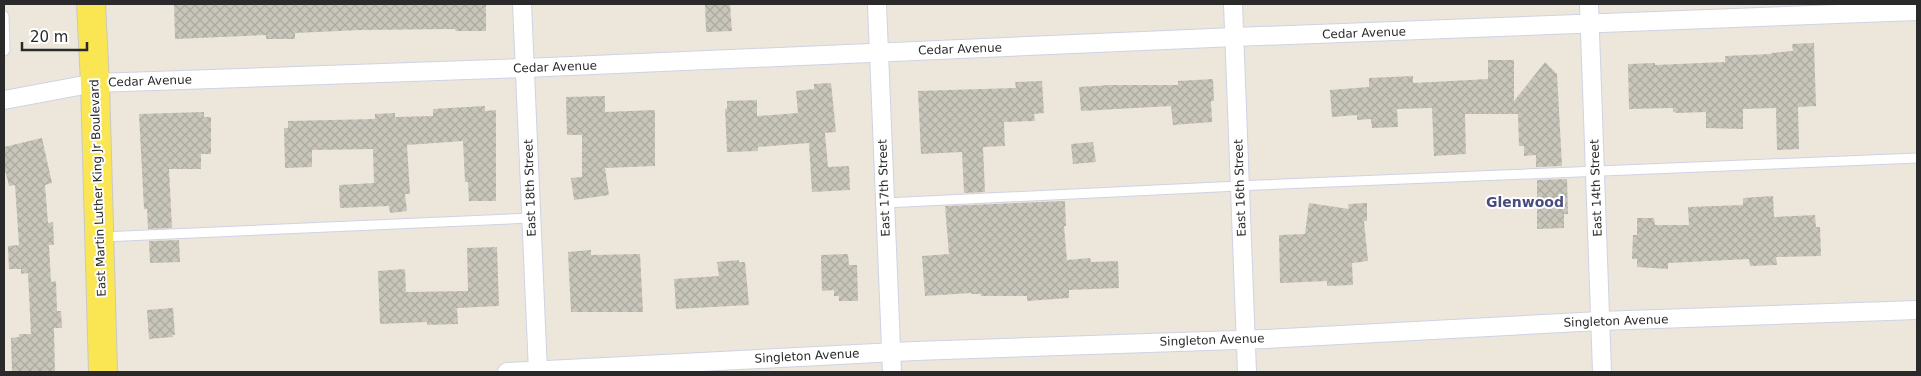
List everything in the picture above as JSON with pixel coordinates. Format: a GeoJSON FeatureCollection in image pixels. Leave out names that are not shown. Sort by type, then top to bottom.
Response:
{"type":"FeatureCollection","features":[{"type":"Feature","properties":{"kind":"main road","name":"East Martin Luther King Jr Boulevard"},"geometry":{"type":"LineString","coordinates":[[91,4],[103,372]]}},
{"type":"Feature","properties":{"kind":"street","name":"East 18th Street"},"geometry":{"type":"LineString","coordinates":[[522,4],[538,372]]}},
{"type":"Feature","properties":{"kind":"street","name":"East 17th Street"},"geometry":{"type":"LineString","coordinates":[[877,4],[892,372]]}},
{"type":"Feature","properties":{"kind":"street","name":"East 16th Street"},"geometry":{"type":"LineString","coordinates":[[1233,4],[1247,372]]}},
{"type":"Feature","properties":{"kind":"street","name":"East 14th Street"},"geometry":{"type":"LineString","coordinates":[[1589,4],[1602,372]]}},
{"type":"Feature","properties":{"kind":"street","name":"Cedar Avenue"},"geometry":{"type":"LineString","coordinates":[[4,100],[95,83],[525,68],[1235,37],[1917,11]]}},
{"type":"Feature","properties":{"kind":"street","name":"Singleton Avenue"},"geometry":{"type":"LineString","coordinates":[[507,372],[538,372],[891,352],[1246,339],[1600,322],[1917,310]]}},
{"type":"Feature","properties":{"kind":"lane"},"geometry":{"type":"LineString","coordinates":[[4,16],[6,50],[4,50]]}},
{"type":"Feature","properties":{"kind":"lane"},"geometry":{"type":"LineString","coordinates":[[884,203],[1917,158]]}},
{"type":"Feature","properties":{"kind":"lane"},"geometry":{"type":"LineString","coordinates":[[100,237],[531,218]]}},
{"type":"Feature","properties":{"kind":"building"},"geometry":{"type":"Polygon","coordinates":[[[174,4],[479,4],[486,5],[486,31],[456,31],[455,29],[361,30],[295,33],[295,39],[266,39],[266,35],[175,39],[174,4]]]}},
{"type":"Feature","properties":{"kind":"building"},"geometry":{"type":"Polygon","coordinates":[[[705,4],[730,4],[732,31],[706,32],[705,4]]]}},
{"type":"Feature","properties":{"kind":"building"},"geometry":{"type":"Polygon","coordinates":[[[1814,43],[1816,106],[1798,107],[1799,149],[1777,150],[1776,108],[1743,109],[1743,129],[1706,128],[1706,112],[1677,113],[1673,112],[1673,108],[1629,109],[1628,64],[1655,63],[1655,65],[1725,62],[1725,56],[1793,51],[1792,44],[1814,43]]]}},
{"type":"Feature","properties":{"kind":"building"},"geometry":{"type":"Polygon","coordinates":[[[1488,60],[1514,60],[1514,101],[1545,62],[1557,74],[1562,166],[1536,167],[1536,155],[1524,156],[1524,146],[1519,146],[1518,114],[1465,114],[1466,154],[1434,156],[1432,108],[1397,109],[1398,127],[1372,128],[1371,119],[1357,120],[1357,115],[1332,117],[1330,90],[1369,87],[1369,78],[1413,76],[1413,83],[1488,79],[1488,60]]]}},
{"type":"Feature","properties":{"kind":"building"},"geometry":{"type":"Polygon","coordinates":[[[1213,79],[1214,101],[1211,101],[1212,122],[1173,125],[1171,106],[1081,111],[1079,87],[1178,85],[1178,81],[1213,79]]]}},
{"type":"Feature","properties":{"kind":"building"},"geometry":{"type":"Polygon","coordinates":[[[1042,81],[1044,113],[1034,114],[1035,121],[1004,122],[1005,146],[983,147],[985,192],[964,193],[962,152],[921,154],[918,91],[1016,88],[1015,82],[1042,81]]]}},
{"type":"Feature","properties":{"kind":"building"},"geometry":{"type":"Polygon","coordinates":[[[831,83],[836,132],[825,133],[828,167],[849,166],[850,190],[812,192],[809,143],[758,147],[758,151],[727,152],[725,109],[727,109],[727,101],[757,100],[757,116],[798,113],[796,91],[814,89],[814,84],[831,83]]]}},
{"type":"Feature","properties":{"kind":"building"},"geometry":{"type":"Polygon","coordinates":[[[605,96],[605,112],[655,110],[655,166],[605,168],[609,195],[574,200],[571,178],[582,177],[582,135],[567,135],[566,97],[605,96]]]}},
{"type":"Feature","properties":{"kind":"building"},"geometry":{"type":"Polygon","coordinates":[[[485,106],[485,111],[496,110],[496,201],[469,201],[468,182],[465,182],[463,141],[407,145],[410,194],[405,194],[407,211],[390,213],[389,206],[340,208],[339,185],[374,183],[373,149],[312,150],[312,167],[285,168],[284,128],[288,128],[288,121],[375,119],[375,114],[395,113],[395,117],[433,116],[433,109],[485,106]]]}},
{"type":"Feature","properties":{"kind":"building"},"geometry":{"type":"Polygon","coordinates":[[[204,112],[204,117],[211,117],[211,154],[201,154],[201,169],[169,169],[172,228],[148,229],[147,209],[144,209],[139,114],[204,112]]]}},
{"type":"Feature","properties":{"kind":"building"},"geometry":{"type":"Polygon","coordinates":[[[42,138],[52,183],[45,185],[48,223],[53,222],[54,245],[49,245],[51,282],[56,281],[57,311],[61,311],[62,328],[54,328],[55,372],[12,372],[11,338],[19,337],[19,334],[31,334],[28,273],[21,274],[21,269],[9,269],[8,246],[19,245],[15,185],[9,186],[6,173],[4,173],[4,147],[42,138]]]}},
{"type":"Feature","properties":{"kind":"building"},"geometry":{"type":"Polygon","coordinates":[[[1093,142],[1096,162],[1073,164],[1071,144],[1093,142]]]}},
{"type":"Feature","properties":{"kind":"building"},"geometry":{"type":"Polygon","coordinates":[[[1567,179],[1568,214],[1564,214],[1564,228],[1537,229],[1537,180],[1567,179]]]}},
{"type":"Feature","properties":{"kind":"building"},"geometry":{"type":"Polygon","coordinates":[[[1773,196],[1774,217],[1815,215],[1816,227],[1820,227],[1821,256],[1776,257],[1777,265],[1750,266],[1749,259],[1668,263],[1668,269],[1637,267],[1637,259],[1632,259],[1633,235],[1637,235],[1637,218],[1654,218],[1655,225],[1689,225],[1688,207],[1743,205],[1743,198],[1773,196]]]}},
{"type":"Feature","properties":{"kind":"building"},"geometry":{"type":"Polygon","coordinates":[[[1065,201],[1066,226],[1064,226],[1067,260],[1090,258],[1091,262],[1118,261],[1119,288],[1069,290],[1069,298],[1027,301],[1027,296],[981,296],[981,294],[971,293],[925,296],[922,256],[949,254],[945,206],[1065,201]]]}},
{"type":"Feature","properties":{"kind":"building"},"geometry":{"type":"Polygon","coordinates":[[[1309,203],[1349,209],[1348,204],[1367,203],[1367,221],[1364,221],[1368,261],[1352,263],[1353,285],[1327,286],[1327,281],[1280,283],[1279,235],[1305,234],[1309,203]]]}},
{"type":"Feature","properties":{"kind":"building"},"geometry":{"type":"Polygon","coordinates":[[[179,240],[180,262],[150,263],[149,241],[179,240]]]}},
{"type":"Feature","properties":{"kind":"building"},"geometry":{"type":"Polygon","coordinates":[[[497,247],[499,306],[457,308],[458,324],[427,325],[427,322],[380,324],[378,271],[405,269],[406,292],[468,291],[467,248],[497,247]]]}},
{"type":"Feature","properties":{"kind":"building"},"geometry":{"type":"Polygon","coordinates":[[[591,250],[591,255],[640,254],[643,312],[571,312],[568,252],[591,250]]]}},
{"type":"Feature","properties":{"kind":"building"},"geometry":{"type":"Polygon","coordinates":[[[848,254],[849,265],[857,265],[858,301],[839,301],[839,296],[834,296],[834,290],[822,291],[821,255],[848,254]]]}},
{"type":"Feature","properties":{"kind":"building"},"geometry":{"type":"Polygon","coordinates":[[[739,260],[739,262],[745,262],[749,305],[676,309],[674,279],[719,276],[717,262],[739,260]]]}},
{"type":"Feature","properties":{"kind":"building"},"geometry":{"type":"Polygon","coordinates":[[[173,308],[175,335],[172,335],[173,337],[149,339],[147,310],[173,308]]]}},
{"type":"Feature","properties":{"kind":"district","name":"Glenwood"},"geometry":{"type":"Point","coordinates":[1525,202]}}]}
